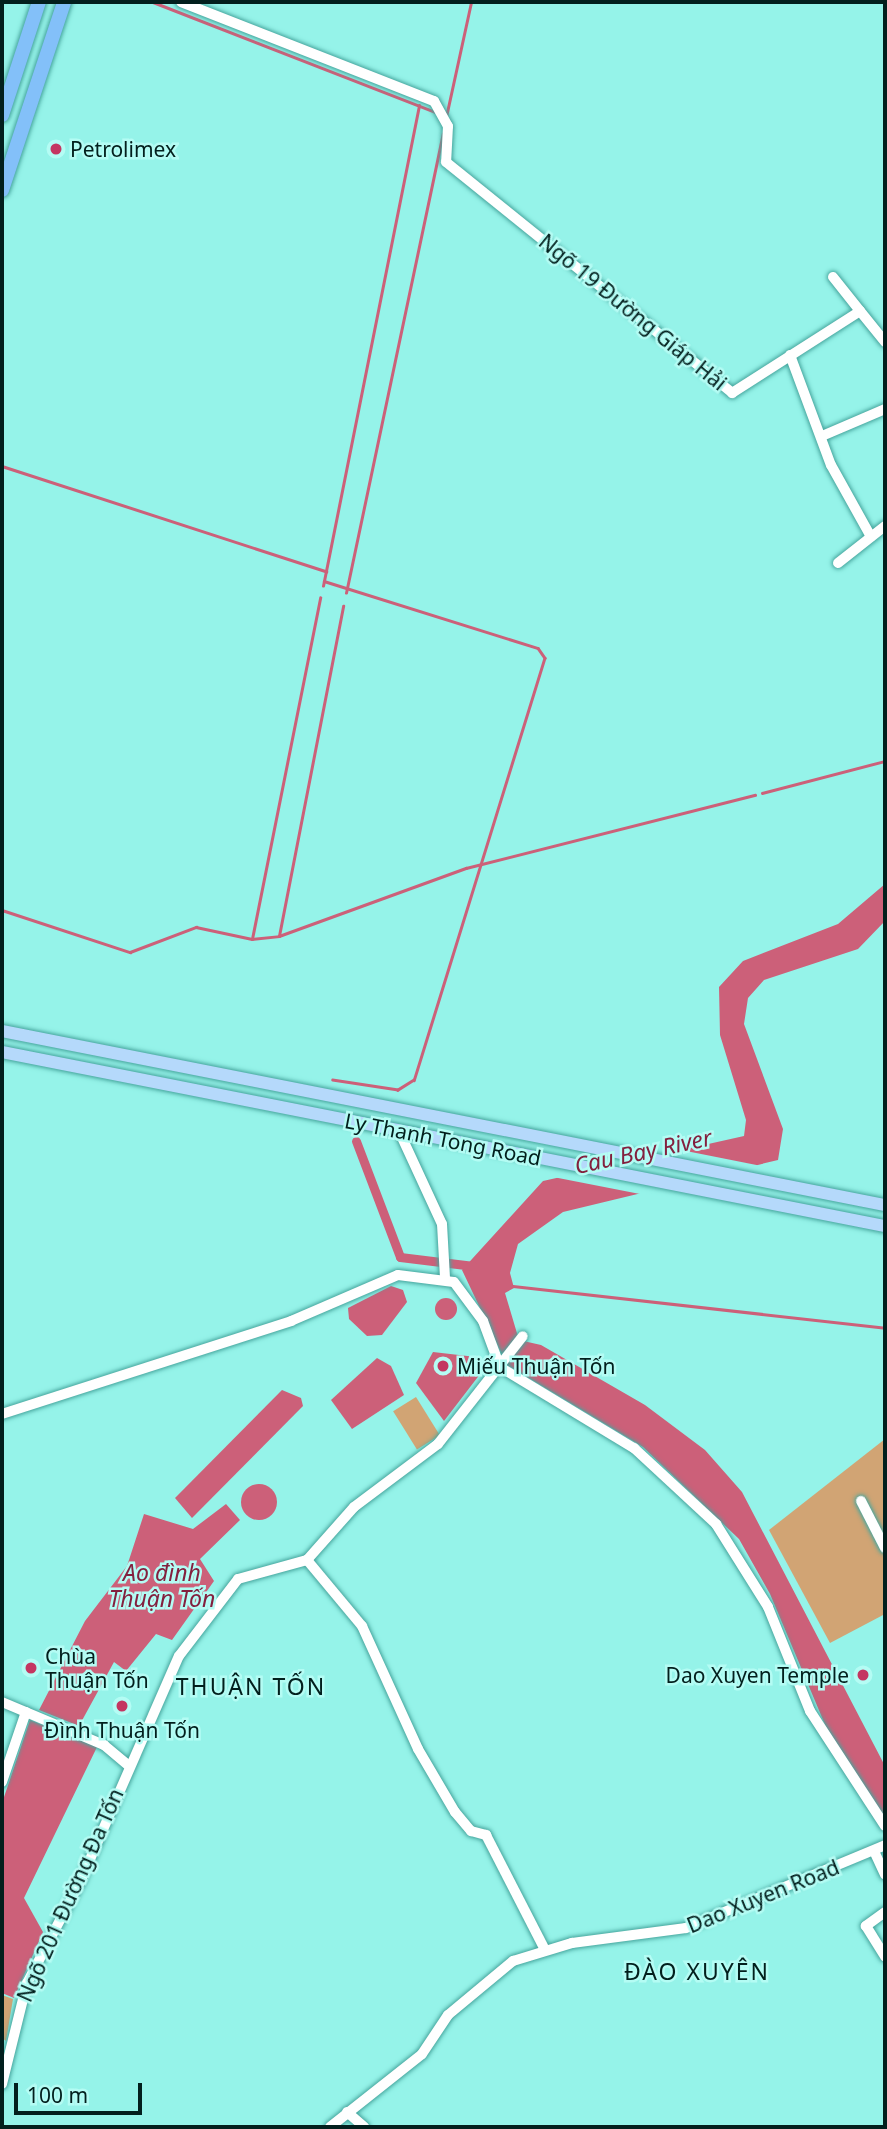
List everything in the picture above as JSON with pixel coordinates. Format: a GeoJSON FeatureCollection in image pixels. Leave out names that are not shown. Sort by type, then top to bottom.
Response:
{"type":"FeatureCollection","features":[{"type":"Feature","properties":{"kind":"highway"},"geometry":{"type":"LineString","coordinates":[[2,115],[39,2]]}},
{"type":"Feature","properties":{"kind":"highway"},"geometry":{"type":"LineString","coordinates":[[2,190],[64,2]]}},
{"type":"Feature","properties":{"kind":"main road","name":"Ly Thanh Tong Road"},"geometry":{"type":"LineString","coordinates":[[2,1031],[885,1205]]}},
{"type":"Feature","properties":{"kind":"main road","name":"Ly Thanh Tong Road"},"geometry":{"type":"LineString","coordinates":[[2,1052],[885,1226]]}},
{"type":"Feature","properties":{"kind":"main road"},"geometry":{"type":"LineString","coordinates":[[376,1126],[379,1105]]}},
{"type":"Feature","properties":{"kind":"street","name":"Ngõ 19 Đường Giáp Hải"},"geometry":{"type":"LineString","coordinates":[[181,2],[434,101],[448,125],[446,162],[732,393],[860,311]]}},
{"type":"Feature","properties":{"kind":"street"},"geometry":{"type":"LineString","coordinates":[[833,277],[885,342]]}},
{"type":"Feature","properties":{"kind":"street"},"geometry":{"type":"LineString","coordinates":[[790,355],[853,513],[871,537]]}},
{"type":"Feature","properties":{"kind":"street"},"geometry":{"type":"LineString","coordinates":[[822,436],[885,409]]}},
{"type":"Feature","properties":{"kind":"street"},"geometry":{"type":"LineString","coordinates":[[838,563],[885,526]]}},
{"type":"Feature","properties":{"kind":"street"},"geometry":{"type":"LineString","coordinates":[[400,1130],[442,1224],[445,1275],[473,1304],[502,1365],[634,1448],[716,1524],[768,1607],[810,1711],[885,1826]]}},
{"type":"Feature","properties":{"kind":"street"},"geometry":{"type":"LineString","coordinates":[[2,1414],[291,1321],[398,1275],[445,1275]]}},
{"type":"Feature","properties":{"kind":"street"},"geometry":{"type":"LineString","coordinates":[[523,1336],[448,1433],[354,1507],[307,1560],[362,1626],[418,1749],[455,1812],[471,1831],[486,1835],[545,1950]]}},
{"type":"Feature","properties":{"kind":"street"},"geometry":{"type":"LineString","coordinates":[[861,1501],[885,1548]]}},
{"type":"Feature","properties":{"kind":"street","name":"Ngõ 201 Đường Đa Tốn"},"geometry":{"type":"LineString","coordinates":[[2,2084],[27,1983],[81,1880],[128,1765],[179,1656],[238,1579],[307,1560]]}},
{"type":"Feature","properties":{"kind":"street"},"geometry":{"type":"LineString","coordinates":[[2,1702],[104,1745],[128,1765]]}},
{"type":"Feature","properties":{"kind":"street"},"geometry":{"type":"LineString","coordinates":[[2,1782],[26,1712]]}},
{"type":"Feature","properties":{"kind":"street","name":"Dao Xuyen Road"},"geometry":{"type":"LineString","coordinates":[[330,2127],[422,2054],[456,2006],[513,1961],[545,1950],[686,1928],[885,1845]]}},
{"type":"Feature","properties":{"kind":"street"},"geometry":{"type":"LineString","coordinates":[[874,1851],[885,1875]]}},
{"type":"Feature","properties":{"kind":"street"},"geometry":{"type":"LineString","coordinates":[[885,1912],[866,1926],[885,1956]]}},
{"type":"Feature","properties":{"kind":"street"},"geometry":{"type":"LineString","coordinates":[[347,2112],[364,2127]]}},
{"type":"Feature","properties":{"kind":"shaded area"},"geometry":{"type":"Polygon","coordinates":[[[416,1397],[440,1435],[417,1449],[393,1411],[416,1397]]]}},
{"type":"Feature","properties":{"kind":"shaded area"},"geometry":{"type":"Polygon","coordinates":[[[885,1439],[885,1614],[830,1643],[769,1530],[885,1439]]]}},
{"type":"Feature","properties":{"kind":"shaded area"},"geometry":{"type":"Polygon","coordinates":[[[2,1995],[13,1999],[6,2041],[2,2038],[2,1995]]]}},
{"type":"Feature","properties":{"kind":"water"},"geometry":{"type":"Polygon","coordinates":[[[885,884],[885,921],[858,949],[764,980],[748,998],[744,1024],[783,1129],[778,1160],[563,1212],[518,1244],[510,1273],[514,1288],[505,1293],[519,1340],[541,1345],[645,1405],[705,1450],[742,1492],[885,1766],[885,1818],[826,1727],[770,1594],[739,1539],[643,1447],[507,1365],[462,1270],[543,1181],[744,1136],[746,1120],[720,1035],[719,987],[743,961],[838,924],[885,884]]]}},
{"type":"Feature","properties":{"kind":"water"},"geometry":{"type":"Polygon","coordinates":[[[391,1286],[403,1290],[407,1302],[382,1335],[367,1336],[349,1319],[348,1308],[391,1286]]]}},
{"type":"Feature","properties":{"kind":"water"},"geometry":{"type":"Polygon","coordinates":[[[446,1298],[454,1301],[457,1309],[454,1317],[446,1320],[438,1317],[435,1309],[438,1301],[446,1298]]]}},
{"type":"Feature","properties":{"kind":"water"},"geometry":{"type":"Polygon","coordinates":[[[433,1352],[476,1357],[484,1369],[444,1421],[416,1383],[433,1352]]]}},
{"type":"Feature","properties":{"kind":"water"},"geometry":{"type":"Polygon","coordinates":[[[377,1358],[391,1366],[404,1395],[352,1429],[331,1400],[377,1358]]]}},
{"type":"Feature","properties":{"kind":"water"},"geometry":{"type":"Polygon","coordinates":[[[282,1390],[301,1398],[303,1406],[192,1518],[175,1498],[282,1390]]]}},
{"type":"Feature","properties":{"kind":"water"},"geometry":{"type":"Polygon","coordinates":[[[259,1484],[271,1490],[277,1502],[271,1514],[259,1520],[247,1514],[241,1502],[247,1490],[259,1484]]]}},
{"type":"Feature","properties":{"kind":"water","name":"Ao đình Thuận Tốn"},"geometry":{"type":"Polygon","coordinates":[[[226,1504],[240,1520],[200,1559],[214,1581],[172,1640],[156,1634],[126,1671],[114,1662],[79,1726],[39,1710],[85,1621],[127,1566],[144,1514],[193,1529],[226,1504]]]}},
{"type":"Feature","properties":{"kind":"water"},"geometry":{"type":"Polygon","coordinates":[[[30,1720],[97,1747],[24,1898],[43,1932],[14,1998],[2,1993],[2,1803],[30,1720]]]}},
{"type":"Feature","properties":{"kind":"pier"},"geometry":{"type":"Polygon","coordinates":[[[676,1149],[772,1168],[645,1195],[548,1176],[676,1149]]]}},
{"type":"Feature","properties":{"kind":"waterway"},"geometry":{"type":"LineString","coordinates":[[153,2],[437,113]]}},
{"type":"Feature","properties":{"kind":"waterway"},"geometry":{"type":"LineString","coordinates":[[446,117],[471,2]]}},
{"type":"Feature","properties":{"kind":"waterway"},"geometry":{"type":"LineString","coordinates":[[323,586],[419,106]]}},
{"type":"Feature","properties":{"kind":"waterway"},"geometry":{"type":"LineString","coordinates":[[346,593],[443,134]]}},
{"type":"Feature","properties":{"kind":"waterway"},"geometry":{"type":"LineString","coordinates":[[2,466],[326,571]]}},
{"type":"Feature","properties":{"kind":"waterway"},"geometry":{"type":"LineString","coordinates":[[324,581],[538,648],[545,658],[414,1080],[398,1090],[333,1080]]}},
{"type":"Feature","properties":{"kind":"waterway"},"geometry":{"type":"LineString","coordinates":[[252,939],[320,598]]}},
{"type":"Feature","properties":{"kind":"waterway"},"geometry":{"type":"LineString","coordinates":[[279,936],[343,606]]}},
{"type":"Feature","properties":{"kind":"waterway"},"geometry":{"type":"LineString","coordinates":[[762,793],[885,761]]}},
{"type":"Feature","properties":{"kind":"waterway"},"geometry":{"type":"LineString","coordinates":[[2,910],[130,952],[196,927],[252,939],[279,936],[466,868],[755,795]]}},
{"type":"Feature","properties":{"kind":"waterway"},"geometry":{"type":"LineString","coordinates":[[356,1141],[400,1257],[473,1266]]}},
{"type":"Feature","properties":{"kind":"waterway"},"geometry":{"type":"LineString","coordinates":[[513,1286],[885,1328]]}},
{"type":"Feature","properties":{"kind":"place","name":"Petrolimex"},"geometry":{"type":"Point","coordinates":[56,149]}},
{"type":"Feature","properties":{"kind":"place","name":"Miếu Thuận Tốn"},"geometry":{"type":"Point","coordinates":[443,1366]}},
{"type":"Feature","properties":{"kind":"place","name":"Chùa Thuận Tốn"},"geometry":{"type":"Point","coordinates":[31,1668]}},
{"type":"Feature","properties":{"kind":"place","name":"Dao Xuyen Temple"},"geometry":{"type":"Point","coordinates":[863,1675]}},
{"type":"Feature","properties":{"kind":"place","name":"Đình Thuận Tốn"},"geometry":{"type":"Point","coordinates":[122,1706]}},
{"type":"Feature","properties":{"kind":"district","name":"THUẬN TỐN"},"geometry":{"type":"Point","coordinates":[251,1686]}},
{"type":"Feature","properties":{"kind":"district","name":"ĐÀO XUYÊN"},"geometry":{"type":"Point","coordinates":[697,1971]}},
{"type":"Feature","properties":{"kind":"water label","name":"Cau Bay River"},"geometry":{"type":"Point","coordinates":[643,1151]}}]}
